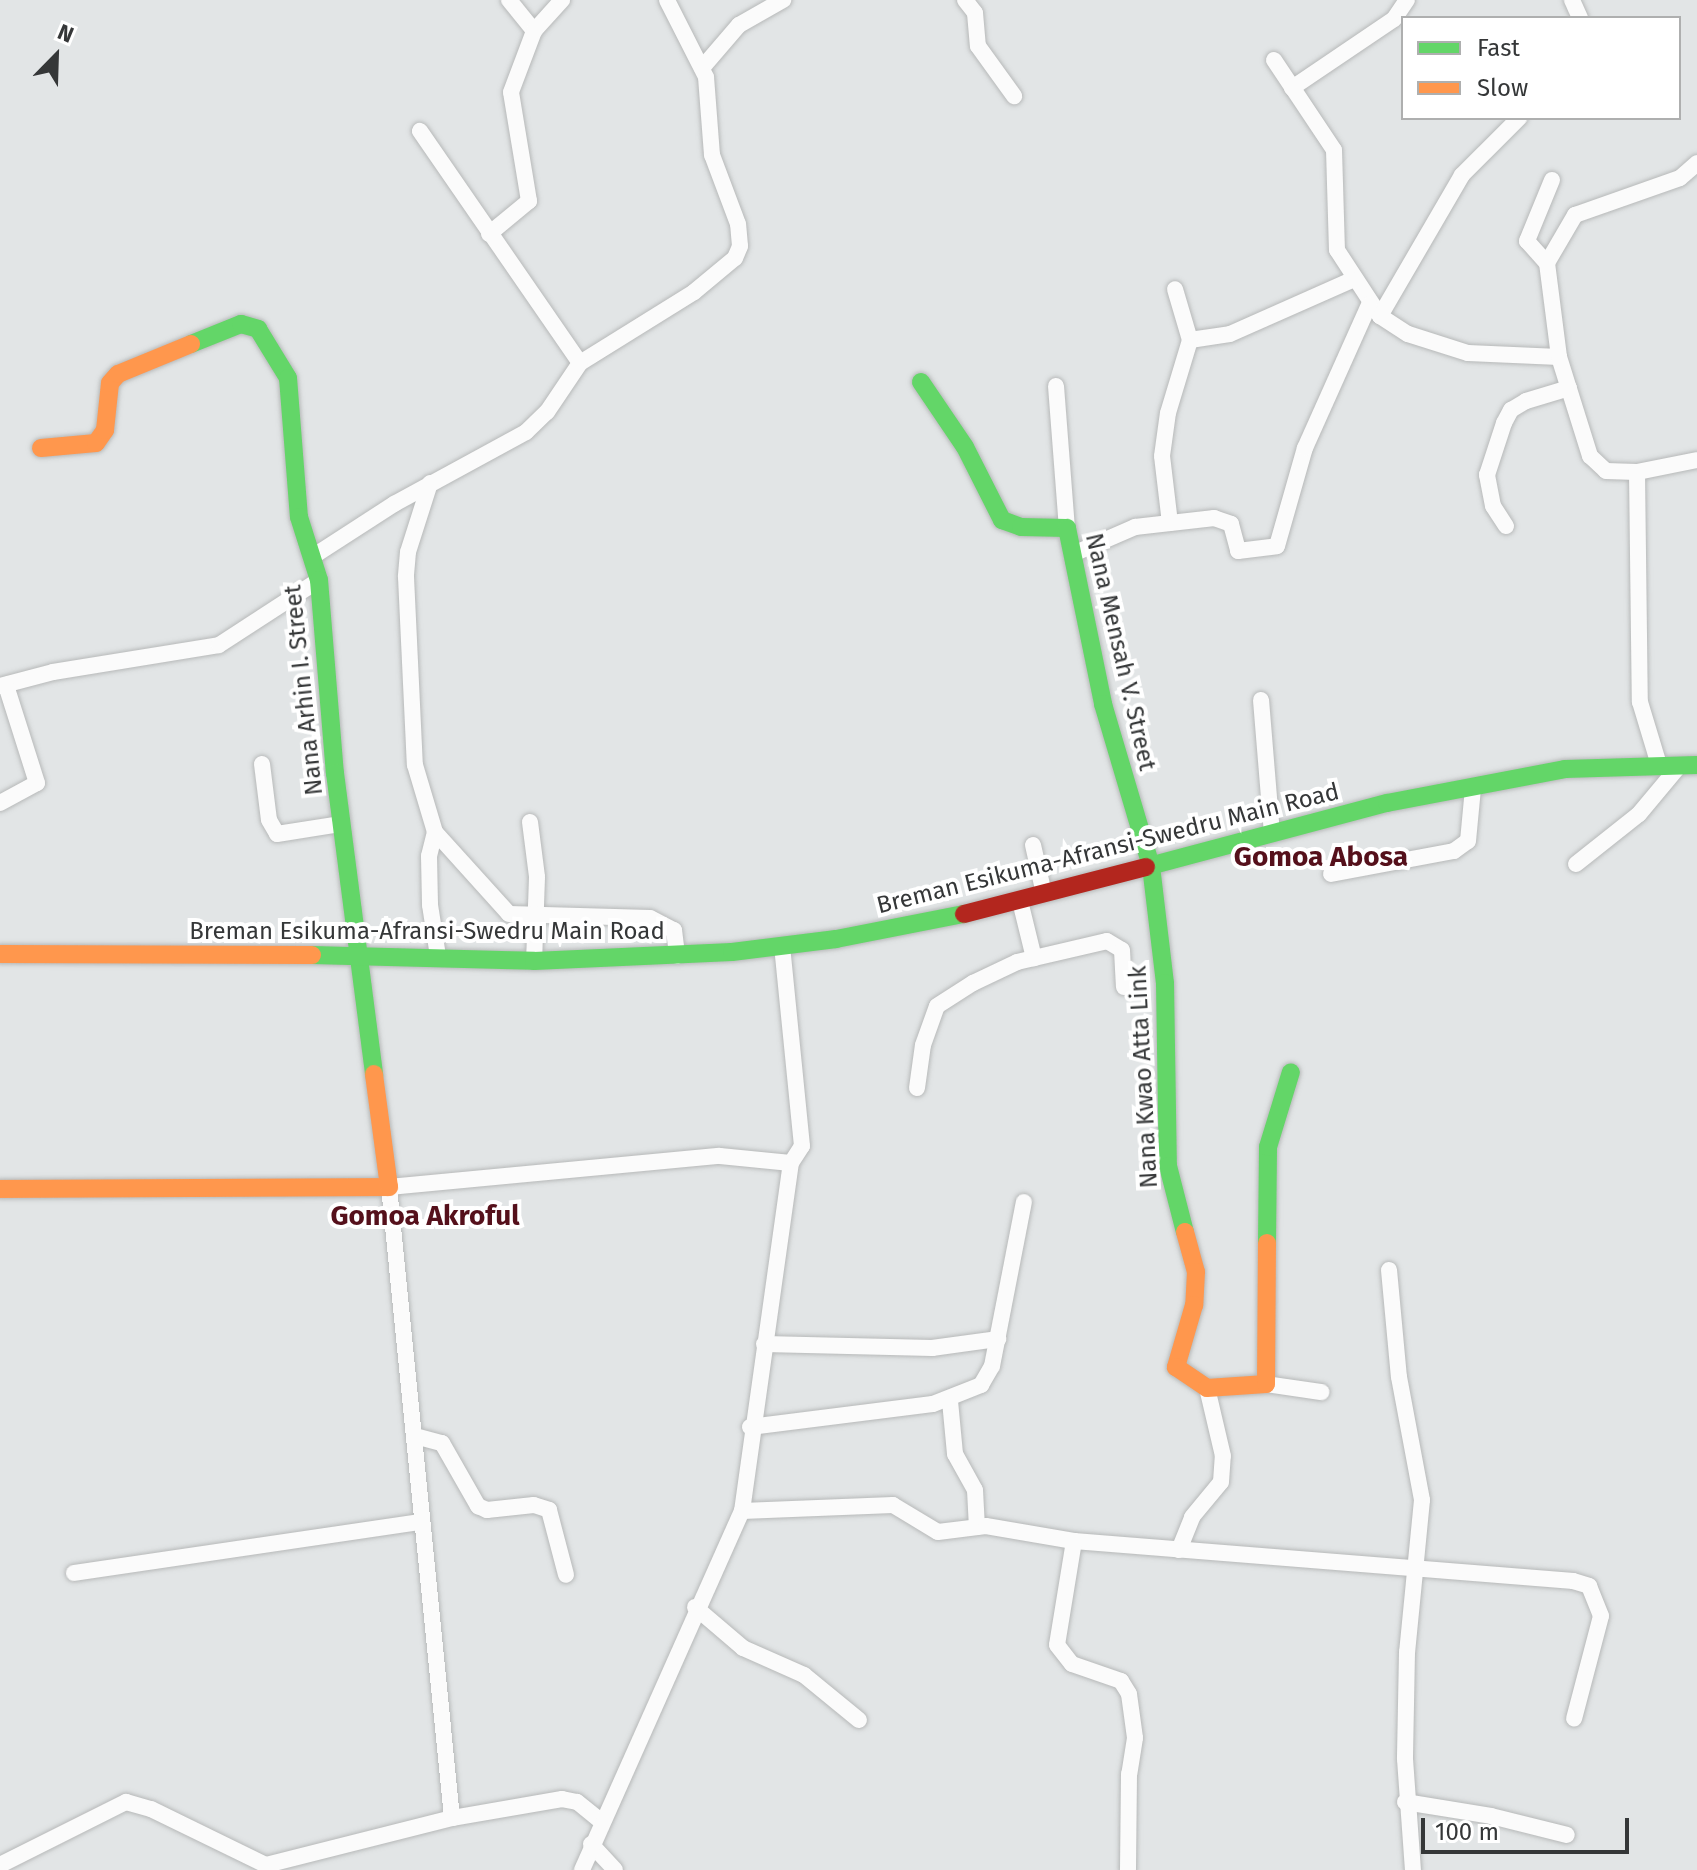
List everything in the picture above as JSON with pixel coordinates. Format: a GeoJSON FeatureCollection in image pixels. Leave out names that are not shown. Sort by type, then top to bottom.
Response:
{"type":"FeatureCollection","features":[{"type":"Feature","properties":{"kind":"street"},"geometry":{"type":"LineString","coordinates":[[509,0],[534,31]]}},
{"type":"Feature","properties":{"kind":"street"},"geometry":{"type":"LineString","coordinates":[[489,234],[529,201],[511,100],[514,77],[534,31],[562,0]]}},
{"type":"Feature","properties":{"kind":"street"},"geometry":{"type":"LineString","coordinates":[[312,557],[430,483],[537,423],[580,363],[694,292],[735,258],[740,246],[738,224],[712,155],[709,90],[702,68],[667,0]]}},
{"type":"Feature","properties":{"kind":"street"},"geometry":{"type":"LineString","coordinates":[[702,68],[739,25],[783,0]]}},
{"type":"Feature","properties":{"kind":"street"},"geometry":{"type":"LineString","coordinates":[[965,0],[975,13],[978,46],[1014,96]]}},
{"type":"Feature","properties":{"kind":"street"},"geometry":{"type":"LineString","coordinates":[[1292,88],[1394,19],[1407,0]]}},
{"type":"Feature","properties":{"kind":"street"},"geometry":{"type":"LineString","coordinates":[[1274,60],[1334,150],[1334,238],[1352,280],[1374,311],[1408,334],[1468,353],[1559,357]]}},
{"type":"Feature","properties":{"kind":"street"},"geometry":{"type":"LineString","coordinates":[[1073,554],[1135,527],[1221,518],[1233,527],[1238,551],[1277,546],[1305,448],[1374,311],[1466,170],[1517,120]]}},
{"type":"Feature","properties":{"kind":"street"},"geometry":{"type":"LineString","coordinates":[[420,131],[580,363]]}},
{"type":"Feature","properties":{"kind":"street"},"geometry":{"type":"LineString","coordinates":[[1547,263],[1575,215],[1680,178],[1697,163]]}},
{"type":"Feature","properties":{"kind":"street"},"geometry":{"type":"LineString","coordinates":[[1552,180],[1527,241],[1547,263],[1559,357],[1596,467],[1637,472],[1697,460]]}},
{"type":"Feature","properties":{"kind":"street"},"geometry":{"type":"LineString","coordinates":[[1190,340],[1230,334],[1352,280]]}},
{"type":"Feature","properties":{"kind":"street"},"geometry":{"type":"LineString","coordinates":[[1170,523],[1162,456],[1168,413],[1190,340],[1175,289]]}},
{"type":"Feature","properties":{"kind":"street","name":"Nana Arhin I. Street"},"geometry":{"type":"LineString","coordinates":[[41,448],[102,438],[110,383],[118,374],[241,324],[254,325],[291,386],[299,517],[319,580],[341,824],[389,1187]]}},
{"type":"Feature","properties":{"kind":"street","name":"Nana Mensah V. Street"},"geometry":{"type":"LineString","coordinates":[[921,382],[965,447],[1002,520],[1021,527],[1067,528],[1103,704],[1151,866]]}},
{"type":"Feature","properties":{"kind":"street"},"geometry":{"type":"LineString","coordinates":[[1056,386],[1067,528]]}},
{"type":"Feature","properties":{"kind":"street"},"geometry":{"type":"LineString","coordinates":[[1506,526],[1493,506],[1487,475],[1504,423],[1511,410],[1526,401],[1569,388]]}},
{"type":"Feature","properties":{"kind":"street"},"geometry":{"type":"LineString","coordinates":[[1637,472],[1640,702],[1659,765]]}},
{"type":"Feature","properties":{"kind":"street"},"geometry":{"type":"LineString","coordinates":[[430,483],[408,552],[406,577],[415,765],[435,832],[502,909],[532,919],[650,918],[674,930],[677,956]]}},
{"type":"Feature","properties":{"kind":"street"},"geometry":{"type":"LineString","coordinates":[[0,803],[37,783],[3,685],[53,672],[219,645],[319,580]]}},
{"type":"Feature","properties":{"kind":"street"},"geometry":{"type":"LineString","coordinates":[[1261,700],[1272,833]]}},
{"type":"Feature","properties":{"kind":"street"},"geometry":{"type":"LineString","coordinates":[[262,764],[269,820],[277,834],[341,824]]}},
{"type":"Feature","properties":{"kind":"street"},"geometry":{"type":"LineString","coordinates":[[1576,864],[1639,814],[1688,765]]}},
{"type":"Feature","properties":{"kind":"street","name":"Breman Esikuma-Afransi-Swedru Main Road"},"geometry":{"type":"LineString","coordinates":[[0,954],[438,956],[534,961],[677,956],[782,946],[878,932],[1020,901],[1387,803],[1565,769],[1688,765]]}},
{"type":"Feature","properties":{"kind":"street"},"geometry":{"type":"LineString","coordinates":[[1331,874],[1454,851],[1468,841],[1473,788]]}},
{"type":"Feature","properties":{"kind":"street"},"geometry":{"type":"LineString","coordinates":[[530,822],[537,877],[532,919],[534,961]]}},
{"type":"Feature","properties":{"kind":"street"},"geometry":{"type":"LineString","coordinates":[[435,832],[429,856],[438,956]]}},
{"type":"Feature","properties":{"kind":"street"},"geometry":{"type":"LineString","coordinates":[[1033,845],[1044,894]]}},
{"type":"Feature","properties":{"kind":"street","name":"Nana Kwao Atta Link"},"geometry":{"type":"LineString","coordinates":[[1151,866],[1166,994],[1168,1166],[1196,1272],[1194,1305],[1177,1362],[1182,1374],[1207,1388]]}},
{"type":"Feature","properties":{"kind":"street"},"geometry":{"type":"LineString","coordinates":[[1020,901],[1034,958]]}},
{"type":"Feature","properties":{"kind":"street"},"geometry":{"type":"LineString","coordinates":[[917,1088],[923,1045],[940,1003],[973,983],[1034,958],[1113,942],[1122,950],[1124,987]]}},
{"type":"Feature","properties":{"kind":"street"},"geometry":{"type":"LineString","coordinates":[[582,1870],[695,1607],[742,1511],[750,1427],[791,1163],[799,1154],[802,1136],[782,946]]}},
{"type":"Feature","properties":{"kind":"street"},"geometry":{"type":"LineString","coordinates":[[1266,1384],[1268,1147],[1291,1072]]}},
{"type":"Feature","properties":{"kind":"street"},"geometry":{"type":"LineString","coordinates":[[0,1189],[199,1184],[389,1187],[720,1156],[791,1163]]}},
{"type":"Feature","properties":{"kind":"street"},"geometry":{"type":"LineString","coordinates":[[389,1187],[452,1818]]}},
{"type":"Feature","properties":{"kind":"street"},"geometry":{"type":"LineString","coordinates":[[750,1427],[950,1401],[987,1377],[998,1339],[1024,1202]]}},
{"type":"Feature","properties":{"kind":"street"},"geometry":{"type":"LineString","coordinates":[[1389,1270],[1399,1377],[1422,1500],[1419,1570],[1407,1652],[1405,1802],[1413,1870]]}},
{"type":"Feature","properties":{"kind":"street"},"geometry":{"type":"LineString","coordinates":[[764,1344],[943,1348],[998,1339]]}},
{"type":"Feature","properties":{"kind":"street"},"geometry":{"type":"LineString","coordinates":[[1179,1550],[1192,1517],[1221,1482],[1223,1456],[1207,1388],[1266,1384],[1321,1392]]}},
{"type":"Feature","properties":{"kind":"street"},"geometry":{"type":"LineString","coordinates":[[950,1401],[955,1454],[975,1490],[977,1527]]}},
{"type":"Feature","properties":{"kind":"street"},"geometry":{"type":"LineString","coordinates":[[415,1436],[442,1443],[478,1506],[487,1510],[534,1505],[549,1510],[566,1575]]}},
{"type":"Feature","properties":{"kind":"street"},"geometry":{"type":"LineString","coordinates":[[742,1511],[893,1505],[938,1532],[977,1527],[1074,1541],[1589,1586],[1601,1616],[1574,1719]]}},
{"type":"Feature","properties":{"kind":"street"},"geometry":{"type":"LineString","coordinates":[[74,1573],[421,1522]]}},
{"type":"Feature","properties":{"kind":"street"},"geometry":{"type":"LineString","coordinates":[[1074,1541],[1057,1645],[1072,1664],[1121,1681],[1129,1694],[1135,1738],[1129,1774],[1128,1870]]}},
{"type":"Feature","properties":{"kind":"street"},"geometry":{"type":"LineString","coordinates":[[695,1607],[743,1648],[804,1675],[859,1720]]}},
{"type":"Feature","properties":{"kind":"street"},"geometry":{"type":"LineString","coordinates":[[0,1865],[126,1802],[151,1809],[266,1865],[452,1818],[562,1799],[577,1802],[602,1822]]}},
{"type":"Feature","properties":{"kind":"street"},"geometry":{"type":"LineString","coordinates":[[1405,1802],[1491,1816],[1567,1835]]}},
{"type":"Feature","properties":{"kind":"street"},"geometry":{"type":"LineString","coordinates":[[591,1844],[615,1870]]}},
{"type":"Feature","properties":{"kind":"traffic: fast"},"geometry":{"type":"LineString","coordinates":[[191,344],[241,324],[258,329],[288,378],[299,517],[319,580],[335,773],[374,1074]]}},
{"type":"Feature","properties":{"kind":"traffic: fast"},"geometry":{"type":"LineString","coordinates":[[921,382],[965,447],[1002,520],[1021,527],[1067,528],[1103,704],[1151,866],[1165,983],[1168,1166],[1185,1232]]}},
{"type":"Feature","properties":{"kind":"traffic: fast"},"geometry":{"type":"LineString","coordinates":[[1146,867],[1387,803],[1565,769],[1697,765]]}},
{"type":"Feature","properties":{"kind":"traffic: fast"},"geometry":{"type":"LineString","coordinates":[[312,955],[534,961],[732,952],[836,939],[964,914]]}},
{"type":"Feature","properties":{"kind":"traffic: fast"},"geometry":{"type":"LineString","coordinates":[[1267,1243],[1268,1147],[1291,1072]]}},
{"type":"Feature","properties":{"kind":"traffic: slow"},"geometry":{"type":"LineString","coordinates":[[41,448],[96,443],[105,430],[110,383],[118,374],[191,344]]}},
{"type":"Feature","properties":{"kind":"traffic: slow"},"geometry":{"type":"LineString","coordinates":[[0,954],[312,955]]}},
{"type":"Feature","properties":{"kind":"traffic: slow"},"geometry":{"type":"LineString","coordinates":[[0,1189],[389,1187],[374,1074]]}},
{"type":"Feature","properties":{"kind":"traffic: slow"},"geometry":{"type":"LineString","coordinates":[[1185,1232],[1196,1272],[1194,1305],[1176,1367],[1207,1388],[1266,1384],[1267,1243]]}},
{"type":"Feature","properties":{"kind":"traffic: jam"},"geometry":{"type":"LineString","coordinates":[[964,914],[1146,867]]}},
{"type":"Feature","properties":{"kind":"district","name":"Gomoa Abosa"},"geometry":{"type":"Point","coordinates":[1321,857]}},
{"type":"Feature","properties":{"kind":"district","name":"Gomoa Akroful"},"geometry":{"type":"Point","coordinates":[425,1216]}}]}
